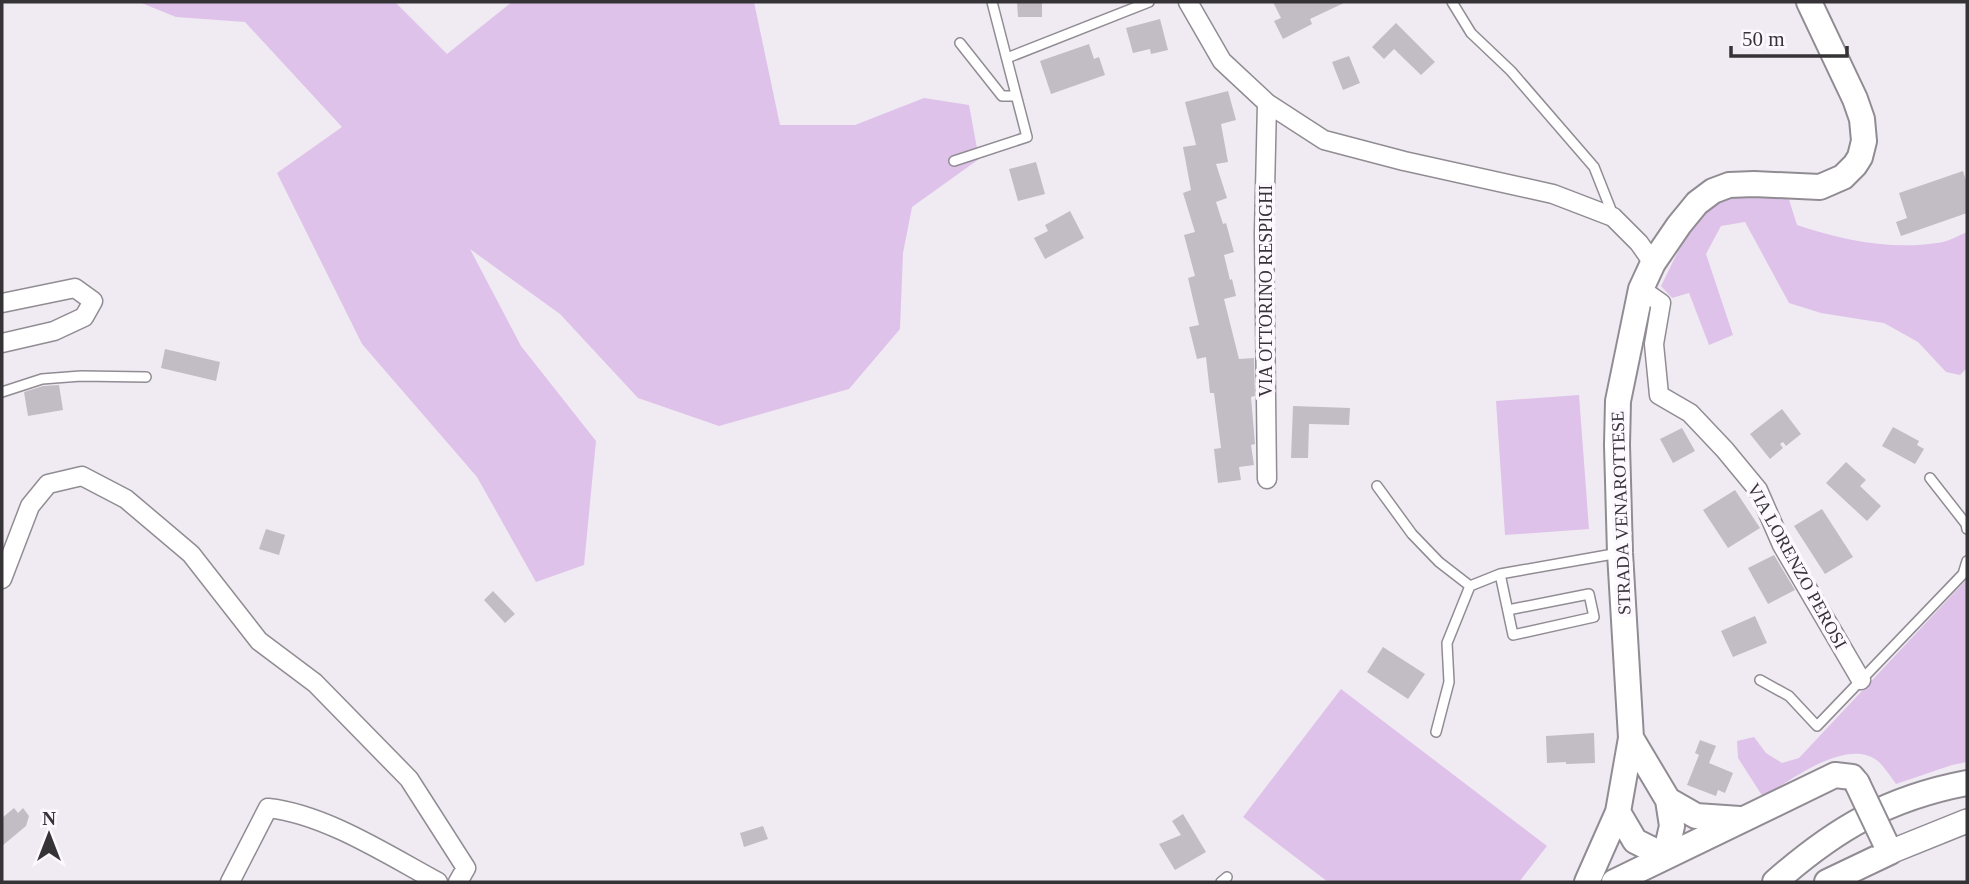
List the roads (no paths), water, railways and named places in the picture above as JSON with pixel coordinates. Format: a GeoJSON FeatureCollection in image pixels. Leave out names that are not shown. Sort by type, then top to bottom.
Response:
{"type":"FeatureCollection","features":[{"type":"Feature","properties":{"kind":"main road","name":"STRADA VENAROTTESE"},"geometry":{"type":"LineString","coordinates":[[1587,882],[1618,812],[1631,738],[1620,553],[1617,445],[1618,401],[1641,289],[1679,225],[1691,210],[1713,191],[1730,185],[1754,184],[1820,187],[1843,177],[1860,157],[1864,141],[1862,119],[1856,99],[1809,2]]}},
{"type":"Feature","properties":{"kind":"main road","name":"STRADA VENAROTTESE"},"geometry":{"type":"LineString","coordinates":[[1631,738],[1668,800],[1672,826],[1665,856]]}},
{"type":"Feature","properties":{"kind":"main road"},"geometry":{"type":"LineString","coordinates":[[1614,882],[1835,775],[1852,777],[1888,847],[1827,882]]}},
{"type":"Feature","properties":{"kind":"main road"},"geometry":{"type":"LineString","coordinates":[[1775,882],[1825,841],[1860,819],[1900,801],[1939,788],[1967,783]]}},
{"type":"Feature","properties":{"kind":"main road"},"geometry":{"type":"LineString","coordinates":[[1668,800],[1696,816],[1741,820]]}},
{"type":"Feature","properties":{"kind":"main road"},"geometry":{"type":"LineString","coordinates":[[1618,812],[1635,841],[1665,856]]}},
{"type":"Feature","properties":{"kind":"street"},"geometry":{"type":"LineString","coordinates":[[1188,2],[1222,61],[1267,103],[1324,140],[1428,167],[1553,194],[1613,217],[1657,258]]}},
{"type":"Feature","properties":{"kind":"street","name":"VIA OTTORINO RESPIGHI"},"geometry":{"type":"LineString","coordinates":[[1267,103],[1264,233],[1267,479]]}},
{"type":"Feature","properties":{"kind":"street"},"geometry":{"type":"LineString","coordinates":[[2,303],[75,288],[93,301],[84,317],[54,331],[2,343]]}},
{"type":"Feature","properties":{"kind":"street","name":"VIA LORENZO PEROSI"},"geometry":{"type":"LineString","coordinates":[[1641,289],[1661,303],[1654,344],[1659,395],[1690,413],[1758,490],[1782,545],[1861,680]]}},
{"type":"Feature","properties":{"kind":"street"},"geometry":{"type":"LineString","coordinates":[[2,579],[30,506],[48,484],[82,476],[125,499],[191,554],[259,641],[315,682],[409,779],[466,868],[458,882]]}},
{"type":"Feature","properties":{"kind":"street"},"geometry":{"type":"LineString","coordinates":[[230,882],[268,808],[289,810],[355,837],[438,882]]}},
{"type":"Feature","properties":{"kind":"street"},"geometry":{"type":"LineString","coordinates":[[1888,847],[1967,821]]}},
{"type":"Feature","properties":{"kind":"lane"},"geometry":{"type":"LineString","coordinates":[[954,161],[1027,137],[992,2]]}},
{"type":"Feature","properties":{"kind":"lane"},"geometry":{"type":"LineString","coordinates":[[1007,58],[1149,2]]}},
{"type":"Feature","properties":{"kind":"lane"},"geometry":{"type":"LineString","coordinates":[[1452,2],[1471,33],[1511,71],[1594,167],[1613,217]]}},
{"type":"Feature","properties":{"kind":"lane"},"geometry":{"type":"LineString","coordinates":[[960,43],[1002,96],[1016,96]]}},
{"type":"Feature","properties":{"kind":"lane"},"geometry":{"type":"LineString","coordinates":[[2,392],[42,379],[81,376],[146,377]]}},
{"type":"Feature","properties":{"kind":"lane"},"geometry":{"type":"LineString","coordinates":[[1930,478],[1966,524],[1967,529]]}},
{"type":"Feature","properties":{"kind":"lane"},"geometry":{"type":"LineString","coordinates":[[1377,486],[1412,534],[1439,562],[1470,586]]}},
{"type":"Feature","properties":{"kind":"lane"},"geometry":{"type":"LineString","coordinates":[[1436,732],[1449,682],[1447,643],[1470,586],[1500,574],[1620,553]]}},
{"type":"Feature","properties":{"kind":"lane"},"geometry":{"type":"LineString","coordinates":[[1760,680],[1789,696],[1817,726],[1963,574],[1967,561]]}},
{"type":"Feature","properties":{"kind":"lane"},"geometry":{"type":"LineString","coordinates":[[1500,574],[1513,635],[1594,617],[1589,594],[1508,611]]}}]}
